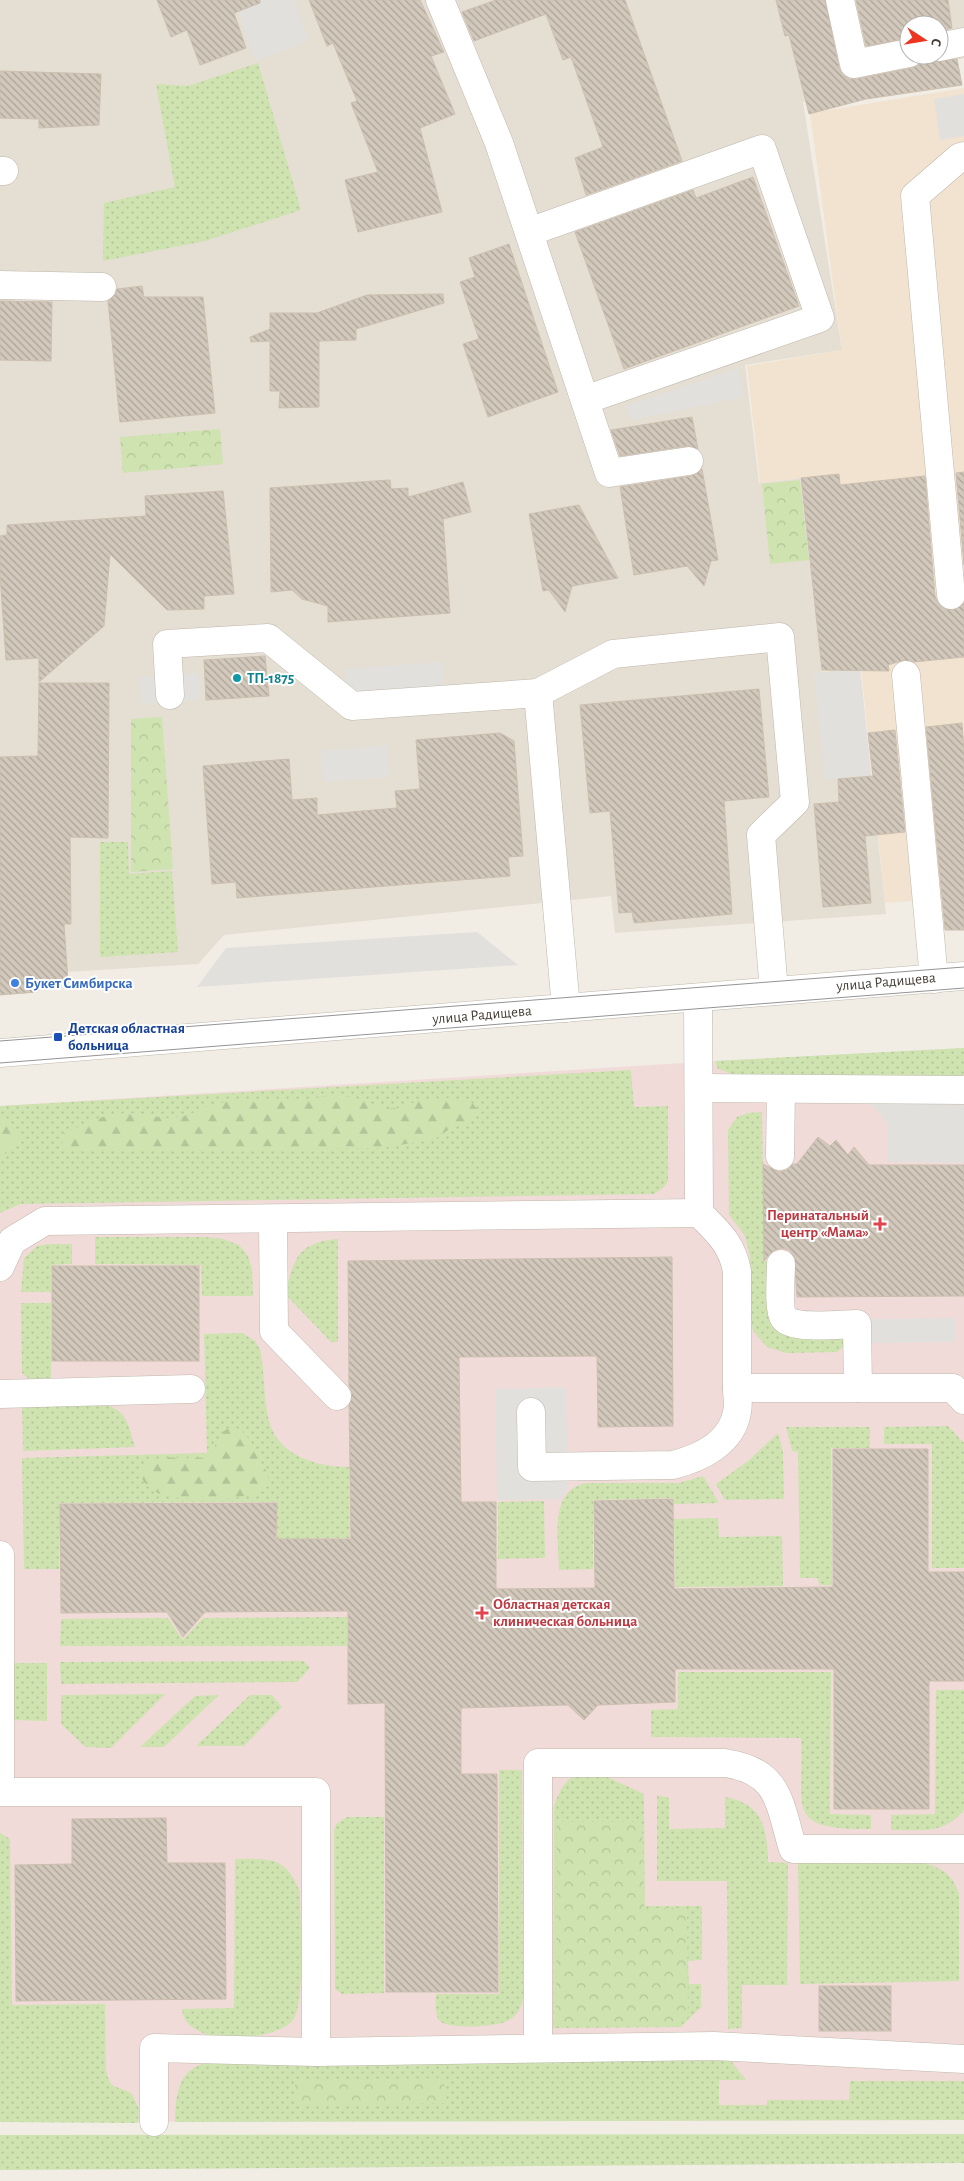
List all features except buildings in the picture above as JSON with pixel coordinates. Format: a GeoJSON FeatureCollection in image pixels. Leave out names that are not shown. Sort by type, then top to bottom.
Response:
{"type":"FeatureCollection","features":[{"type":"Feature","properties":{"kind":"street"},"geometry":{"type":"LineString","coordinates":[[440,0],[499,143],[609,473],[689,461]]}},
{"type":"Feature","properties":{"kind":"street"},"geometry":{"type":"LineString","coordinates":[[840,0],[854,64],[899,55]]}},
{"type":"Feature","properties":{"kind":"street"},"geometry":{"type":"LineString","coordinates":[[949,45],[964,42]]}},
{"type":"Feature","properties":{"kind":"street"},"geometry":{"type":"LineString","coordinates":[[529,232],[762,149],[820,318],[584,400]]}},
{"type":"Feature","properties":{"kind":"street"},"geometry":{"type":"LineString","coordinates":[[952,595],[914,196],[960,157],[964,156]]}},
{"type":"Feature","properties":{"kind":"street"},"geometry":{"type":"LineString","coordinates":[[0,285],[102,287]]}},
{"type":"Feature","properties":{"kind":"street"},"geometry":{"type":"LineString","coordinates":[[170,696],[167,644],[268,638],[352,706],[538,694],[613,654],[780,637],[795,802],[761,835],[774,991]]}},
{"type":"Feature","properties":{"kind":"street"},"geometry":{"type":"LineString","coordinates":[[906,675],[934,978]]}},
{"type":"Feature","properties":{"kind":"street"},"geometry":{"type":"LineString","coordinates":[[538,694],[566,1008]]}},
{"type":"Feature","properties":{"kind":"street","name":"улица Радищева"},"geometry":{"type":"LineString","coordinates":[[0,1052],[964,976]]}},
{"type":"Feature","properties":{"kind":"street"},"geometry":{"type":"LineString","coordinates":[[531,1412],[532,1466],[673,1465],[694,1459],[711,1449],[725,1437],[734,1423],[738,1411],[737,1271],[734,1254],[724,1238],[699,1213],[698,998]]}},
{"type":"Feature","properties":{"kind":"street"},"geometry":{"type":"LineString","coordinates":[[699,1088],[964,1090]]}},
{"type":"Feature","properties":{"kind":"street"},"geometry":{"type":"LineString","coordinates":[[780,1156],[781,1089]]}},
{"type":"Feature","properties":{"kind":"street"},"geometry":{"type":"LineString","coordinates":[[0,1267],[12,1241],[45,1222],[699,1213]]}},
{"type":"Feature","properties":{"kind":"street"},"geometry":{"type":"LineString","coordinates":[[273,1219],[274,1332],[337,1396]]}},
{"type":"Feature","properties":{"kind":"street"},"geometry":{"type":"LineString","coordinates":[[781,1264],[781,1310],[784,1318],[802,1325],[857,1324],[858,1388]]}},
{"type":"Feature","properties":{"kind":"street"},"geometry":{"type":"LineString","coordinates":[[737,1388],[953,1388],[964,1400]]}},
{"type":"Feature","properties":{"kind":"street"},"geometry":{"type":"LineString","coordinates":[[0,1394],[191,1389]]}},
{"type":"Feature","properties":{"kind":"street"},"geometry":{"type":"LineString","coordinates":[[0,1555],[0,1785]]}},
{"type":"Feature","properties":{"kind":"street"},"geometry":{"type":"LineString","coordinates":[[538,2047],[538,1763],[725,1763],[744,1766],[768,1780],[775,1791],[793,1848],[964,1848]]}},
{"type":"Feature","properties":{"kind":"street"},"geometry":{"type":"LineString","coordinates":[[0,1792],[316,1792],[316,2052]]}},
{"type":"Feature","properties":{"kind":"street"},"geometry":{"type":"LineString","coordinates":[[154,2122],[154,2048],[316,2052],[538,2047],[714,2046],[964,2059]]}},
{"type":"Feature","properties":{"kind":"shaded area"},"geometry":{"type":"Polygon","coordinates":[[[0,0],[964,0],[964,58],[949,62],[949,15],[899,15],[899,65],[938,65],[803,102],[842,350],[745,365],[759,483],[800,478],[822,672],[860,668],[886,914],[615,933],[611,896],[224,935],[198,964],[0,976],[0,0]]]}},
{"type":"Feature","properties":{"kind":"shaded area"},"geometry":{"type":"Polygon","coordinates":[[[234,0],[293,0],[308,41],[256,61],[234,0]]]}},
{"type":"Feature","properties":{"kind":"shaded area"},"geometry":{"type":"Polygon","coordinates":[[[964,88],[964,897],[885,903],[861,668],[822,672],[801,478],[760,483],[747,366],[842,350],[810,113],[964,88]]]}},
{"type":"Feature","properties":{"kind":"shaded area"},"geometry":{"type":"Polygon","coordinates":[[[964,94],[964,136],[940,140],[934,99],[964,94]]]}},
{"type":"Feature","properties":{"kind":"shaded area"},"geometry":{"type":"Polygon","coordinates":[[[739,368],[744,397],[631,420],[626,406],[739,368]]]}},
{"type":"Feature","properties":{"kind":"shaded area"},"geometry":{"type":"Polygon","coordinates":[[[442,662],[444,688],[347,695],[345,669],[442,662]]]}},
{"type":"Feature","properties":{"kind":"shaded area"},"geometry":{"type":"Polygon","coordinates":[[[860,669],[871,775],[825,780],[814,673],[860,669]]]}},
{"type":"Feature","properties":{"kind":"shaded area"},"geometry":{"type":"Polygon","coordinates":[[[198,673],[200,700],[142,704],[140,677],[198,673]]]}},
{"type":"Feature","properties":{"kind":"shaded area"},"geometry":{"type":"Polygon","coordinates":[[[387,745],[389,777],[323,782],[320,751],[387,745]]]}},
{"type":"Feature","properties":{"kind":"shaded area"},"geometry":{"type":"Polygon","coordinates":[[[477,932],[518,965],[197,987],[226,948],[477,932]]]}},
{"type":"Feature","properties":{"kind":"shaded area","name":"Областная детская клиническая больница"},"geometry":{"type":"Polygon","coordinates":[[[964,1048],[964,2120],[0,2122],[0,1106],[699,1062],[964,1048]]]}},
{"type":"Feature","properties":{"kind":"shaded area"},"geometry":{"type":"Polygon","coordinates":[[[867,1102],[964,1102],[964,1163],[888,1162],[888,1131],[886,1121],[867,1102]]]}},
{"type":"Feature","properties":{"kind":"shaded area"},"geometry":{"type":"Polygon","coordinates":[[[956,1318],[956,1342],[863,1343],[863,1319],[956,1318]]]}},
{"type":"Feature","properties":{"kind":"shaded area"},"geometry":{"type":"Polygon","coordinates":[[[566,1387],[568,1487],[560,1499],[497,1500],[495,1389],[566,1387]]]}},
{"type":"Feature","properties":{"kind":"green space"},"geometry":{"type":"Polygon","coordinates":[[[258,63],[301,210],[205,241],[103,261],[104,203],[175,187],[156,84],[188,86],[258,63]]]}},
{"type":"Feature","properties":{"kind":"green space"},"geometry":{"type":"Polygon","coordinates":[[[220,429],[223,464],[123,473],[120,437],[220,429]]]}},
{"type":"Feature","properties":{"kind":"green space"},"geometry":{"type":"Polygon","coordinates":[[[800,480],[809,560],[770,564],[762,484],[800,480]]]}},
{"type":"Feature","properties":{"kind":"green space"},"geometry":{"type":"Polygon","coordinates":[[[162,717],[173,869],[131,872],[131,719],[162,717]]]}},
{"type":"Feature","properties":{"kind":"green space"},"geometry":{"type":"Polygon","coordinates":[[[100,842],[128,842],[129,874],[172,871],[178,952],[100,957],[100,842]]]}},
{"type":"Feature","properties":{"kind":"green space"},"geometry":{"type":"Polygon","coordinates":[[[964,1048],[964,1075],[948,1077],[732,1074],[718,1069],[715,1061],[964,1048]]]}},
{"type":"Feature","properties":{"kind":"green space"},"geometry":{"type":"Polygon","coordinates":[[[631,1070],[634,1107],[668,1106],[668,1181],[663,1188],[654,1194],[21,1204],[0,1213],[0,1106],[631,1070]]]}},
{"type":"Feature","properties":{"kind":"green space"},"geometry":{"type":"Polygon","coordinates":[[[335,1093],[366,1101],[383,1109],[398,1108],[424,1099],[450,1098],[473,1104],[479,1111],[473,1120],[448,1130],[435,1139],[382,1148],[70,1151],[62,1145],[63,1134],[95,1120],[120,1113],[174,1118],[225,1102],[308,1099],[335,1093]]]}},
{"type":"Feature","properties":{"kind":"green space"},"geometry":{"type":"Polygon","coordinates":[[[762,1112],[764,1261],[769,1261],[770,1310],[848,1335],[846,1345],[837,1352],[786,1353],[767,1347],[753,1331],[750,1257],[744,1234],[729,1215],[728,1130],[737,1117],[748,1113],[762,1112]]]}},
{"type":"Feature","properties":{"kind":"green space"},"geometry":{"type":"Polygon","coordinates":[[[0,1118],[8,1119],[20,1135],[14,1148],[0,1157],[0,1118]]]}},
{"type":"Feature","properties":{"kind":"green space"},"geometry":{"type":"Polygon","coordinates":[[[95,1237],[205,1237],[223,1239],[239,1245],[248,1256],[252,1269],[253,1296],[202,1296],[201,1265],[95,1264],[95,1237]]]}},
{"type":"Feature","properties":{"kind":"green space"},"geometry":{"type":"Polygon","coordinates":[[[338,1239],[338,1342],[331,1342],[285,1294],[291,1271],[300,1254],[314,1244],[338,1239]]]}},
{"type":"Feature","properties":{"kind":"green space"},"geometry":{"type":"Polygon","coordinates":[[[72,1244],[72,1264],[51,1265],[51,1292],[21,1292],[24,1258],[37,1246],[72,1244]]]}},
{"type":"Feature","properties":{"kind":"green space"},"geometry":{"type":"Polygon","coordinates":[[[21,1303],[51,1303],[51,1378],[29,1379],[22,1373],[21,1303]]]}},
{"type":"Feature","properties":{"kind":"green space"},"geometry":{"type":"Polygon","coordinates":[[[242,1333],[255,1341],[260,1349],[269,1421],[281,1443],[290,1451],[312,1462],[349,1467],[350,1538],[277,1539],[277,1502],[60,1503],[59,1569],[24,1569],[22,1458],[207,1453],[204,1334],[242,1333]]]}},
{"type":"Feature","properties":{"kind":"green space"},"geometry":{"type":"Polygon","coordinates":[[[96,1403],[114,1408],[120,1412],[130,1429],[135,1447],[23,1451],[22,1405],[96,1403]]]}},
{"type":"Feature","properties":{"kind":"green space"},"geometry":{"type":"Polygon","coordinates":[[[948,1426],[964,1443],[964,1568],[932,1568],[932,1444],[884,1444],[884,1427],[948,1426]]]}},
{"type":"Feature","properties":{"kind":"green space"},"geometry":{"type":"Polygon","coordinates":[[[234,1427],[239,1429],[254,1446],[266,1472],[268,1483],[263,1490],[236,1498],[183,1498],[160,1494],[148,1486],[141,1476],[143,1466],[156,1459],[209,1456],[221,1434],[228,1428],[234,1427]]]}},
{"type":"Feature","properties":{"kind":"green space"},"geometry":{"type":"Polygon","coordinates":[[[786,1427],[870,1427],[870,1448],[831,1448],[832,1585],[819,1585],[818,1578],[800,1578],[798,1452],[792,1451],[786,1427]]]}},
{"type":"Feature","properties":{"kind":"green space"},"geometry":{"type":"Polygon","coordinates":[[[778,1433],[783,1452],[784,1499],[725,1500],[716,1484],[748,1461],[778,1433]]]}},
{"type":"Feature","properties":{"kind":"green space"},"geometry":{"type":"Polygon","coordinates":[[[703,1476],[719,1503],[674,1504],[674,1498],[593,1500],[593,1569],[559,1570],[558,1519],[566,1496],[574,1488],[586,1483],[679,1483],[703,1476]]]}},
{"type":"Feature","properties":{"kind":"green space"},"geometry":{"type":"Polygon","coordinates":[[[544,1501],[545,1558],[498,1559],[498,1502],[544,1501]]]}},
{"type":"Feature","properties":{"kind":"green space"},"geometry":{"type":"Polygon","coordinates":[[[718,1518],[719,1537],[782,1536],[783,1586],[675,1587],[674,1519],[718,1518]]]}},
{"type":"Feature","properties":{"kind":"green space"},"geometry":{"type":"Polygon","coordinates":[[[347,1617],[347,1646],[60,1646],[61,1619],[168,1618],[183,1640],[203,1618],[347,1617]]]}},
{"type":"Feature","properties":{"kind":"green space"},"geometry":{"type":"Polygon","coordinates":[[[304,1661],[310,1668],[297,1682],[61,1684],[60,1662],[304,1661]]]}},
{"type":"Feature","properties":{"kind":"green space"},"geometry":{"type":"Polygon","coordinates":[[[13,1663],[47,1663],[47,1721],[13,1720],[13,1663]]]}},
{"type":"Feature","properties":{"kind":"green space"},"geometry":{"type":"Polygon","coordinates":[[[678,1672],[831,1672],[830,1814],[871,1815],[871,1829],[823,1825],[811,1819],[804,1810],[801,1798],[801,1738],[651,1737],[651,1710],[678,1709],[678,1672]]]}},
{"type":"Feature","properties":{"kind":"green space"},"geometry":{"type":"Polygon","coordinates":[[[936,1690],[964,1690],[964,1810],[948,1824],[939,1827],[922,1830],[891,1830],[891,1815],[935,1814],[936,1690]]]}},
{"type":"Feature","properties":{"kind":"green space"},"geometry":{"type":"Polygon","coordinates":[[[165,1694],[111,1748],[85,1747],[61,1724],[61,1695],[165,1694]]]}},
{"type":"Feature","properties":{"kind":"green space"},"geometry":{"type":"Polygon","coordinates":[[[219,1695],[164,1747],[140,1747],[195,1696],[219,1695]]]}},
{"type":"Feature","properties":{"kind":"green space"},"geometry":{"type":"Polygon","coordinates":[[[250,1695],[272,1695],[282,1707],[244,1746],[196,1746],[250,1695]]]}},
{"type":"Feature","properties":{"kind":"green space"},"geometry":{"type":"Polygon","coordinates":[[[499,1770],[522,1770],[523,1998],[517,2013],[504,2022],[474,2026],[453,2026],[445,2024],[438,2018],[436,1994],[499,1994],[499,1770]]]}},
{"type":"Feature","properties":{"kind":"green space"},"geometry":{"type":"Polygon","coordinates":[[[577,1774],[605,1776],[644,1794],[645,1906],[702,1906],[702,1960],[688,1961],[689,1984],[701,1984],[701,2007],[681,2027],[553,2028],[554,1806],[565,1783],[577,1774]]]}},
{"type":"Feature","properties":{"kind":"green space"},"geometry":{"type":"Polygon","coordinates":[[[657,1795],[669,1798],[669,1829],[725,1828],[725,1797],[748,1805],[761,1820],[766,1839],[768,1862],[788,1863],[787,1985],[742,1985],[742,2028],[728,2029],[727,1881],[657,1881],[657,1795]]]}},
{"type":"Feature","properties":{"kind":"green space"},"geometry":{"type":"Polygon","coordinates":[[[347,1817],[384,1817],[384,1993],[342,1994],[335,1989],[334,1831],[336,1824],[347,1817]]]}},
{"type":"Feature","properties":{"kind":"green space"},"geometry":{"type":"Polygon","coordinates":[[[557,1822],[642,1822],[644,1908],[687,1908],[688,2017],[679,2025],[556,2026],[557,1822]]]}},
{"type":"Feature","properties":{"kind":"green space"},"geometry":{"type":"Polygon","coordinates":[[[0,1833],[10,1839],[12,2005],[105,2004],[106,2071],[112,2085],[132,2094],[139,2109],[138,2123],[0,2122],[0,1833]]]}},
{"type":"Feature","properties":{"kind":"green space"},"geometry":{"type":"Polygon","coordinates":[[[235,1859],[258,1859],[275,1862],[289,1871],[295,1880],[300,1892],[301,1978],[300,1996],[293,2020],[269,2033],[251,2037],[232,2038],[214,2036],[198,2031],[187,2022],[182,2009],[234,2008],[235,1859]]]}},
{"type":"Feature","properties":{"kind":"green space"},"geometry":{"type":"Polygon","coordinates":[[[915,1861],[937,1867],[943,1871],[953,1881],[959,1895],[959,1981],[800,1984],[798,1863],[915,1861]]]}},
{"type":"Feature","properties":{"kind":"green space"},"geometry":{"type":"Polygon","coordinates":[[[217,2060],[731,2061],[746,2080],[719,2080],[719,2105],[767,2105],[767,2100],[849,2100],[850,2081],[964,2081],[964,2120],[175,2122],[178,2090],[182,2081],[194,2068],[217,2060]]]}},
{"type":"Feature","properties":{"kind":"green space"},"geometry":{"type":"Polygon","coordinates":[[[444,2078],[445,2103],[295,2105],[295,2080],[444,2078]]]}},
{"type":"Feature","properties":{"kind":"green space"},"geometry":{"type":"Polygon","coordinates":[[[964,2134],[964,2163],[0,2170],[0,2135],[964,2134]]]}},
{"type":"Feature","properties":{"kind":"tram line"},"geometry":{"type":"LineString","coordinates":[[0,1041],[964,967]]}},
{"type":"Feature","properties":{"kind":"tram line"},"geometry":{"type":"LineString","coordinates":[[0,1063],[964,988]]}},
{"type":"Feature","properties":{"kind":"place","name":"ТП-1875"},"geometry":{"type":"Point","coordinates":[237,678]}},
{"type":"Feature","properties":{"kind":"place","name":"Букет Симбирска"},"geometry":{"type":"Point","coordinates":[15,983]}},
{"type":"Feature","properties":{"kind":"place","name":"Детская областная больница"},"geometry":{"type":"Point","coordinates":[58,1037]}},
{"type":"Feature","properties":{"kind":"place","name":"Перинатальный центр «Мама»"},"geometry":{"type":"Point","coordinates":[880,1224]}},
{"type":"Feature","properties":{"kind":"place","name":"Областная детская клиническая больница"},"geometry":{"type":"Point","coordinates":[482,1613]}}]}
